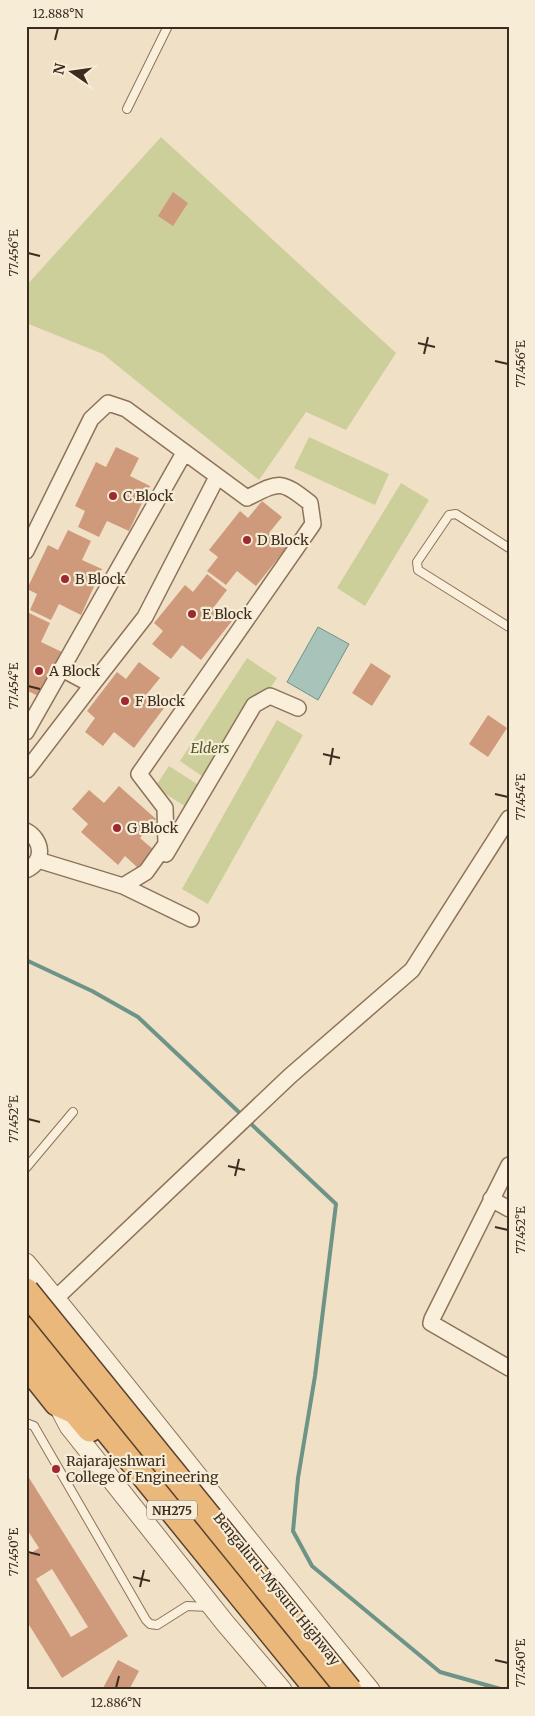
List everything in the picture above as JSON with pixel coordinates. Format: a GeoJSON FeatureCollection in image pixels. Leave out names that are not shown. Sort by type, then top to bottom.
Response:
{"type":"FeatureCollection","features":[{"type":"Feature","properties":{"kind":"highway","name":"Bengaluru-Mysuru Highway"},"geometry":{"type":"LineString","coordinates":[[26,1278],[351,1680]]}},
{"type":"Feature","properties":{"kind":"highway","name":"NH275"},"geometry":{"type":"LineString","coordinates":[[26,1291],[351,1680]]}},
{"type":"Feature","properties":{"kind":"highway","name":"NH275"},"geometry":{"type":"LineString","coordinates":[[26,1330],[318,1690]]}},
{"type":"Feature","properties":{"kind":"highway","name":"NH275"},"geometry":{"type":"LineString","coordinates":[[26,1364],[57,1403],[75,1411],[224,1614],[301,1690]]}},
{"type":"Feature","properties":{"kind":"highway"},"geometry":{"type":"LineString","coordinates":[[327,1690],[351,1680]]}},
{"type":"Feature","properties":{"kind":"street"},"geometry":{"type":"LineString","coordinates":[[26,551],[91,419],[108,403],[126,409],[247,498],[273,485],[288,487],[310,503],[313,524],[139,774],[165,808],[166,844],[146,872],[123,886]]}},
{"type":"Feature","properties":{"kind":"street"},"geometry":{"type":"LineString","coordinates":[[26,732],[184,453]]}},
{"type":"Feature","properties":{"kind":"street"},"geometry":{"type":"LineString","coordinates":[[27,771],[145,617],[217,477]]}},
{"type":"Feature","properties":{"kind":"street"},"geometry":{"type":"LineString","coordinates":[[62,669],[92,684]]}},
{"type":"Feature","properties":{"kind":"street"},"geometry":{"type":"LineString","coordinates":[[146,872],[154,874],[254,705],[270,696],[298,708]]}},
{"type":"Feature","properties":{"kind":"street"},"geometry":{"type":"LineString","coordinates":[[55,1299],[281,1084],[412,970],[509,818]]}},
{"type":"Feature","properties":{"kind":"street"},"geometry":{"type":"LineString","coordinates":[[26,831],[37,840],[40,853],[34,865],[26,870]]}},
{"type":"Feature","properties":{"kind":"street"},"geometry":{"type":"LineString","coordinates":[[38,860],[123,886],[191,919]]}},
{"type":"Feature","properties":{"kind":"street"},"geometry":{"type":"LineString","coordinates":[[509,1165],[432,1318],[432,1324],[509,1368]]}},
{"type":"Feature","properties":{"kind":"street"},"geometry":{"type":"LineString","coordinates":[[492,1199],[509,1209]]}},
{"type":"Feature","properties":{"kind":"street","name":"NH275"},"geometry":{"type":"LineString","coordinates":[[26,1263],[157,1424],[323,1634],[351,1680],[370,1690]]}},
{"type":"Feature","properties":{"kind":"street","name":"NH275"},"geometry":{"type":"LineString","coordinates":[[224,1614],[282,1690]]}},
{"type":"Feature","properties":{"kind":"lane"},"geometry":{"type":"LineString","coordinates":[[127,109],[168,26]]}},
{"type":"Feature","properties":{"kind":"lane"},"geometry":{"type":"LineString","coordinates":[[509,548],[456,514],[449,515],[417,562],[418,570],[509,627]]}},
{"type":"Feature","properties":{"kind":"lane"},"geometry":{"type":"LineString","coordinates":[[26,1168],[73,1112]]}},
{"type":"Feature","properties":{"kind":"lane"},"geometry":{"type":"LineString","coordinates":[[26,1423],[34,1426],[146,1620],[157,1625],[187,1606],[224,1614]]}},
{"type":"Feature","properties":{"kind":"green space"},"geometry":{"type":"Polygon","coordinates":[[[161,137],[396,353],[346,430],[306,412],[259,480],[103,354],[26,323],[26,286],[161,137]]]}},
{"type":"Feature","properties":{"kind":"green space"},"geometry":{"type":"Polygon","coordinates":[[[309,437],[389,474],[375,505],[294,468],[309,437]]]}},
{"type":"Feature","properties":{"kind":"green space"},"geometry":{"type":"Polygon","coordinates":[[[401,483],[429,500],[365,606],[337,588],[401,483]]]}},
{"type":"Feature","properties":{"kind":"green space","name":"Elders"},"geometry":{"type":"Polygon","coordinates":[[[247,658],[277,678],[209,781],[180,761],[247,658]]]}},
{"type":"Feature","properties":{"kind":"green space"},"geometry":{"type":"Polygon","coordinates":[[[277,720],[303,735],[208,904],[182,889],[277,720]]]}},
{"type":"Feature","properties":{"kind":"green space"},"geometry":{"type":"Polygon","coordinates":[[[169,766],[200,786],[186,807],[155,787],[169,766]]]}},
{"type":"Feature","properties":{"kind":"water"},"geometry":{"type":"Polygon","coordinates":[[[318,627],[349,644],[318,700],[287,682],[318,627]]]}},
{"type":"Feature","properties":{"kind":"building"},"geometry":{"type":"Polygon","coordinates":[[[173,192],[188,203],[173,226],[158,216],[173,192]]]}},
{"type":"Feature","properties":{"kind":"building","name":"C Block"},"geometry":{"type":"Polygon","coordinates":[[[116,447],[139,458],[130,476],[150,486],[129,531],[107,521],[99,537],[78,527],[85,511],[75,506],[96,462],[106,467],[116,447]]]}},
{"type":"Feature","properties":{"kind":"building","name":"D Block"},"geometry":{"type":"Polygon","coordinates":[[[262,501],[282,517],[269,533],[287,547],[256,586],[237,571],[226,585],[207,571],[218,557],[209,550],[240,511],[248,518],[262,501]]]}},
{"type":"Feature","properties":{"kind":"building","name":"B Block"},"geometry":{"type":"Polygon","coordinates":[[[68,530],[91,541],[82,560],[102,569],[81,615],[59,604],[51,620],[30,610],[37,594],[27,589],[48,545],[58,550],[68,530]]]}},
{"type":"Feature","properties":{"kind":"building","name":"E Block"},"geometry":{"type":"Polygon","coordinates":[[[207,574],[227,590],[214,607],[232,621],[201,660],[182,645],[171,659],[152,644],[163,631],[154,623],[185,585],[193,592],[207,574]]]}},
{"type":"Feature","properties":{"kind":"building","name":"A Block"},"geometry":{"type":"Polygon","coordinates":[[[27,612],[50,623],[41,642],[62,652],[40,697],[26,690],[27,612]]]}},
{"type":"Feature","properties":{"kind":"building","name":"F Block"},"geometry":{"type":"Polygon","coordinates":[[[139,662],[160,678],[147,694],[164,708],[134,748],[114,732],[103,746],[85,732],[95,718],[87,711],[117,672],[126,679],[139,662]]]}},
{"type":"Feature","properties":{"kind":"building"},"geometry":{"type":"Polygon","coordinates":[[[371,663],[391,676],[372,706],[352,693],[371,663]]]}},
{"type":"Feature","properties":{"kind":"building"},"geometry":{"type":"Polygon","coordinates":[[[488,715],[507,728],[488,757],[469,744],[488,715]]]}},
{"type":"Feature","properties":{"kind":"building","name":"G Block"},"geometry":{"type":"Polygon","coordinates":[[[119,786],[156,819],[140,838],[154,850],[138,868],[125,856],[118,865],[81,832],[88,824],[72,809],[89,790],[104,803],[119,786]]]}},
{"type":"Feature","properties":{"kind":"building"},"geometry":{"type":"Polygon","coordinates":[[[26,1473],[128,1636],[62,1678],[26,1620],[26,1556],[39,1548],[26,1528],[26,1473]],[[52,1569],[36,1579],[71,1637],[88,1627],[52,1569]]]}},
{"type":"Feature","properties":{"kind":"building"},"geometry":{"type":"Polygon","coordinates":[[[118,1660],[139,1671],[129,1690],[102,1690],[118,1660]]]}},
{"type":"Feature","properties":{"kind":"waterway"},"geometry":{"type":"LineString","coordinates":[[26,960],[92,991],[138,1017],[243,1116]]}},
{"type":"Feature","properties":{"kind":"waterway"},"geometry":{"type":"LineString","coordinates":[[248,1121],[336,1204],[315,1376],[298,1478],[293,1531],[312,1566],[440,1672],[504,1690]]}},
{"type":"Feature","properties":{"kind":"place","name":"C Block"},"geometry":{"type":"Point","coordinates":[113,496]}},
{"type":"Feature","properties":{"kind":"place","name":"D Block"},"geometry":{"type":"Point","coordinates":[247,540]}},
{"type":"Feature","properties":{"kind":"place","name":"B Block"},"geometry":{"type":"Point","coordinates":[65,579]}},
{"type":"Feature","properties":{"kind":"place","name":"E Block"},"geometry":{"type":"Point","coordinates":[192,614]}},
{"type":"Feature","properties":{"kind":"place","name":"A Block"},"geometry":{"type":"Point","coordinates":[39,671]}},
{"type":"Feature","properties":{"kind":"place","name":"F Block"},"geometry":{"type":"Point","coordinates":[125,701]}},
{"type":"Feature","properties":{"kind":"place","name":"G Block"},"geometry":{"type":"Point","coordinates":[117,828]}},
{"type":"Feature","properties":{"kind":"place","name":"Rajarajeshwari College of Engineering"},"geometry":{"type":"Point","coordinates":[56,1469]}}]}
